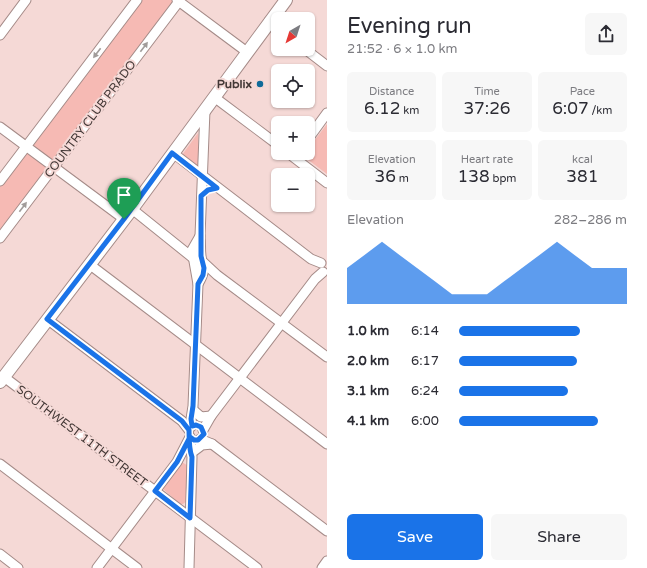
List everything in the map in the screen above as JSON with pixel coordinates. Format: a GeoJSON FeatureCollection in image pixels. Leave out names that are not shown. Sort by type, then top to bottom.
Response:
{"type":"FeatureCollection","features":[{"type":"Feature","properties":{"kind":"main road"},"geometry":{"type":"LineString","coordinates":[[280,12],[286,0]]}},
{"type":"Feature","properties":{"kind":"main road"},"geometry":{"type":"LineString","coordinates":[[2,380],[132,209],[247,52],[271,28]]}},
{"type":"Feature","properties":{"kind":"street"},"geometry":{"type":"LineString","coordinates":[[0,35],[26,0]]}},
{"type":"Feature","properties":{"kind":"street"},"geometry":{"type":"LineString","coordinates":[[0,181],[137,0]]}},
{"type":"Feature","properties":{"kind":"street"},"geometry":{"type":"LineString","coordinates":[[179,0],[247,52]]}},
{"type":"Feature","properties":{"kind":"street","name":"COUNTRY CLUB PRADO"},"geometry":{"type":"LineString","coordinates":[[0,238],[179,0]]}},
{"type":"Feature","properties":{"kind":"street"},"geometry":{"type":"LineString","coordinates":[[314,56],[327,66]]}},
{"type":"Feature","properties":{"kind":"street"},"geometry":{"type":"LineString","coordinates":[[214,97],[271,140]]}},
{"type":"Feature","properties":{"kind":"street"},"geometry":{"type":"LineString","coordinates":[[189,568],[193,458],[197,433],[191,419],[193,408],[201,175],[205,109]]}},
{"type":"Feature","properties":{"kind":"street"},"geometry":{"type":"LineString","coordinates":[[315,129],[327,113]]}},
{"type":"Feature","properties":{"kind":"street"},"geometry":{"type":"LineString","coordinates":[[0,127],[124,219]]}},
{"type":"Feature","properties":{"kind":"street"},"geometry":{"type":"LineString","coordinates":[[97,568],[197,433],[324,267],[172,153]]}},
{"type":"Feature","properties":{"kind":"street"},"geometry":{"type":"LineString","coordinates":[[299,160],[327,183]]}},
{"type":"Feature","properties":{"kind":"street"},"geometry":{"type":"LineString","coordinates":[[201,196],[208,190],[217,188]]}},
{"type":"Feature","properties":{"kind":"street"},"geometry":{"type":"LineString","coordinates":[[132,209],[327,357]]}},
{"type":"Feature","properties":{"kind":"street"},"geometry":{"type":"LineString","coordinates":[[193,247],[200,236]]}},
{"type":"Feature","properties":{"kind":"street"},"geometry":{"type":"LineString","coordinates":[[176,243],[193,247]]}},
{"type":"Feature","properties":{"kind":"street"},"geometry":{"type":"LineString","coordinates":[[193,247],[203,272],[198,284]]}},
{"type":"Feature","properties":{"kind":"street"},"geometry":{"type":"LineString","coordinates":[[89,264],[327,444]]}},
{"type":"Feature","properties":{"kind":"street"},"geometry":{"type":"LineString","coordinates":[[203,272],[217,275]]}},
{"type":"Feature","properties":{"kind":"street"},"geometry":{"type":"LineString","coordinates":[[47,319],[327,531]]}},
{"type":"Feature","properties":{"kind":"street","name":"SOUTHWEST 11TH STREET"},"geometry":{"type":"LineString","coordinates":[[2,380],[155,491],[257,568]]}},
{"type":"Feature","properties":{"kind":"street"},"geometry":{"type":"LineString","coordinates":[[171,413],[183,414],[193,408]]}},
{"type":"Feature","properties":{"kind":"street"},"geometry":{"type":"LineString","coordinates":[[193,408],[201,417],[211,416]]}},
{"type":"Feature","properties":{"kind":"street"},"geometry":{"type":"LineString","coordinates":[[177,462],[193,458],[202,445],[212,444]]}},
{"type":"Feature","properties":{"kind":"street"},"geometry":{"type":"LineString","coordinates":[[0,464],[137,568]]}},
{"type":"Feature","properties":{"kind":"street"},"geometry":{"type":"LineString","coordinates":[[0,554],[18,568]]}},
{"type":"Feature","properties":{"kind":"street"},"geometry":{"type":"LineString","coordinates":[[322,568],[327,561]]}},
{"type":"Feature","properties":{"kind":"shaded area"},"geometry":{"type":"Polygon","coordinates":[[[141,0],[172,0],[173,3],[54,160],[50,160],[32,146],[141,0]]]}},
{"type":"Feature","properties":{"kind":"shaded area"},"geometry":{"type":"Polygon","coordinates":[[[327,124],[327,174],[308,160],[315,160],[315,140],[327,124]]]}},
{"type":"Feature","properties":{"kind":"shaded area"},"geometry":{"type":"Polygon","coordinates":[[[198,133],[198,166],[196,167],[182,155],[198,133]]]}},
{"type":"Feature","properties":{"kind":"shaded area"},"geometry":{"type":"Polygon","coordinates":[[[27,153],[30,153],[48,168],[0,234],[0,187],[27,153]]]}},
{"type":"Feature","properties":{"kind":"shaded area"},"geometry":{"type":"Polygon","coordinates":[[[182,462],[188,466],[187,501],[180,504],[162,488],[179,463],[182,462]]]}},
{"type":"Feature","properties":{"kind":"place","name":"Publix"},"geometry":{"type":"Point","coordinates":[260,84]}},
{"type":"Feature","properties":{"kind":"route"},"geometry":{"type":"LineString","coordinates":[[124,219],[47,319],[182,421],[189,430],[190,437],[190,454],[192,457],[190,518],[155,491],[177,462],[177,459],[190,437],[194,440],[198,440],[202,438],[204,434],[201,427],[196,425],[192,426],[191,421],[191,414],[193,410],[198,284],[203,275],[204,268],[201,256],[200,236],[201,196],[208,190],[217,188],[196,170],[172,153],[124,219]]}}]}
